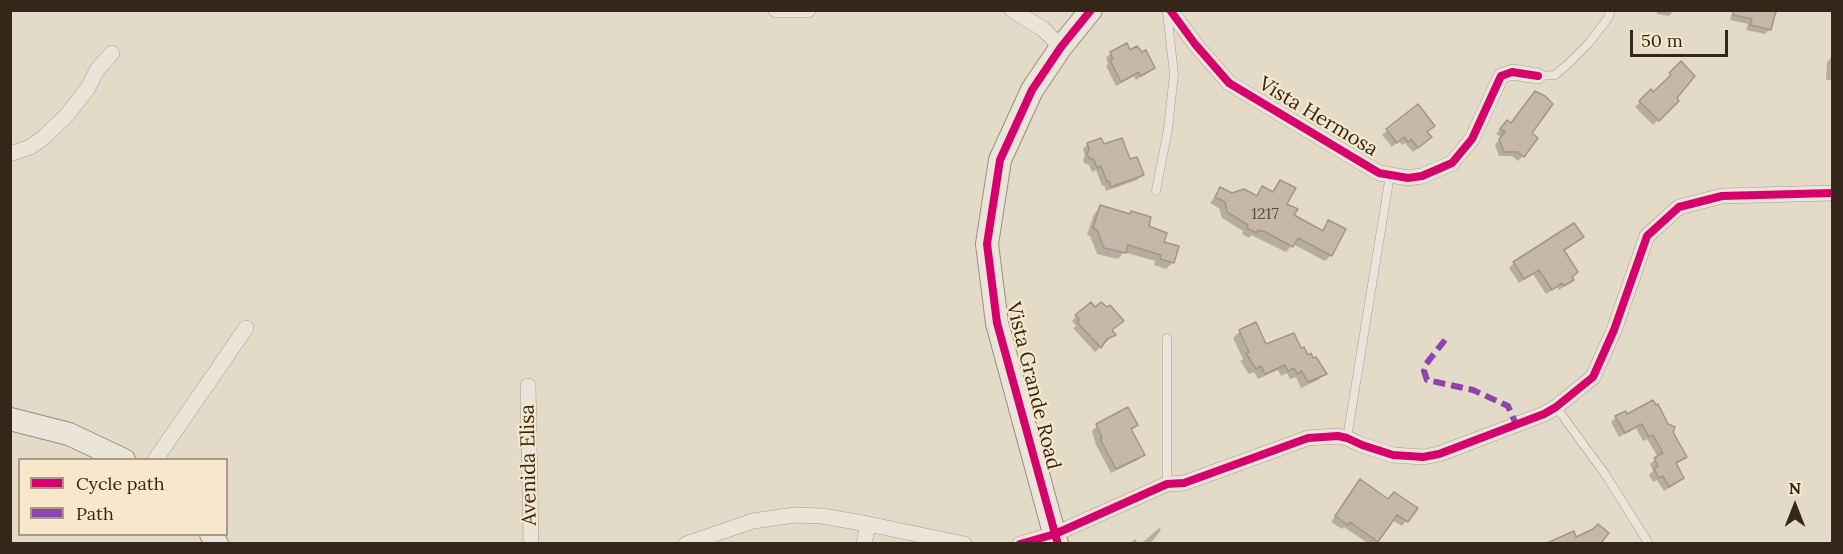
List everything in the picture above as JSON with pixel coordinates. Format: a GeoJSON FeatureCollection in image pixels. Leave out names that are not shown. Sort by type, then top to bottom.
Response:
{"type":"FeatureCollection","features":[{"type":"Feature","properties":{"kind":"street"},"geometry":{"type":"LineString","coordinates":[[776,10],[808,10]]}},
{"type":"Feature","properties":{"kind":"street"},"geometry":{"type":"LineString","coordinates":[[1012,10],[1043,28],[1061,47]]}},
{"type":"Feature","properties":{"kind":"street","name":"Vista Grande Road"},"geometry":{"type":"LineString","coordinates":[[1056,539],[997,323],[987,244],[1000,160],[1032,90],[1061,47],[1091,10]]}},
{"type":"Feature","properties":{"kind":"street","name":"Vista Hermosa"},"geometry":{"type":"LineString","coordinates":[[1168,10],[1229,82],[1379,173],[1390,175],[1408,178],[1422,176],[1452,163],[1472,139],[1501,76],[1512,72],[1538,76]]}},
{"type":"Feature","properties":{"kind":"street"},"geometry":{"type":"LineString","coordinates":[[10,154],[30,147],[42,139],[66,116],[88,88],[97,70],[112,53]]}},
{"type":"Feature","properties":{"kind":"street"},"geometry":{"type":"LineString","coordinates":[[1020,543],[1056,539],[1167,484],[1184,483],[1308,438],[1328,436],[1347,438],[1377,451],[1423,457],[1445,452],[1544,414],[1593,377],[1614,330],[1647,236],[1679,207],[1722,196],[1833,193]]}},
{"type":"Feature","properties":{"kind":"street"},"geometry":{"type":"LineString","coordinates":[[156,458],[246,328]]}},
{"type":"Feature","properties":{"kind":"street","name":"Avenida Elisa"},"geometry":{"type":"LineString","coordinates":[[528,386],[531,543]]}},
{"type":"Feature","properties":{"kind":"street"},"geometry":{"type":"LineString","coordinates":[[10,419],[69,434],[122,458]]}},
{"type":"Feature","properties":{"kind":"street"},"geometry":{"type":"LineString","coordinates":[[686,543],[740,524],[781,516],[822,516],[964,543]]}},
{"type":"Feature","properties":{"kind":"street"},"geometry":{"type":"LineString","coordinates":[[864,543],[868,524]]}},
{"type":"Feature","properties":{"kind":"lane"},"geometry":{"type":"LineString","coordinates":[[1156,191],[1168,129],[1174,74],[1168,10]]}},
{"type":"Feature","properties":{"kind":"lane"},"geometry":{"type":"LineString","coordinates":[[1538,76],[1555,75],[1569,63],[1589,43],[1608,18],[1611,10]]}},
{"type":"Feature","properties":{"kind":"lane"},"geometry":{"type":"LineString","coordinates":[[1347,438],[1390,175]]}},
{"type":"Feature","properties":{"kind":"lane"},"geometry":{"type":"LineString","coordinates":[[1167,338],[1167,484]]}},
{"type":"Feature","properties":{"kind":"lane"},"geometry":{"type":"LineString","coordinates":[[1556,407],[1605,474],[1649,543]]}},
{"type":"Feature","properties":{"kind":"building"},"geometry":{"type":"Polygon","coordinates":[[[1733,10],[1776,10],[1771,30],[1750,25],[1752,19],[1733,15],[1733,10]]]}},
{"type":"Feature","properties":{"kind":"building"},"geometry":{"type":"Polygon","coordinates":[[[1127,43],[1130,50],[1137,46],[1142,52],[1146,50],[1155,68],[1141,76],[1139,72],[1121,82],[1110,60],[1113,59],[1110,52],[1127,43]]]}},
{"type":"Feature","properties":{"kind":"building"},"geometry":{"type":"Polygon","coordinates":[[[1681,61],[1695,76],[1677,98],[1679,101],[1659,121],[1639,101],[1651,89],[1653,92],[1671,75],[1669,73],[1681,61]]]}},
{"type":"Feature","properties":{"kind":"building"},"geometry":{"type":"Polygon","coordinates":[[[1535,91],[1545,96],[1553,104],[1532,133],[1538,138],[1524,157],[1518,152],[1504,152],[1499,139],[1505,132],[1500,129],[1507,120],[1511,123],[1535,91]]]}},
{"type":"Feature","properties":{"kind":"building"},"geometry":{"type":"Polygon","coordinates":[[[1418,104],[1435,126],[1427,132],[1432,137],[1418,148],[1411,139],[1408,142],[1404,137],[1397,143],[1386,129],[1418,104]]]}},
{"type":"Feature","properties":{"kind":"building"},"geometry":{"type":"Polygon","coordinates":[[[1101,138],[1104,144],[1122,138],[1130,159],[1137,157],[1144,175],[1111,187],[1101,166],[1097,168],[1094,160],[1087,154],[1089,149],[1087,143],[1101,138]]]}},
{"type":"Feature","properties":{"kind":"building"},"geometry":{"type":"Polygon","coordinates":[[[1280,180],[1296,188],[1287,204],[1298,209],[1294,215],[1323,231],[1328,220],[1346,229],[1332,256],[1298,238],[1293,247],[1265,232],[1258,230],[1256,233],[1227,212],[1225,202],[1215,197],[1220,187],[1232,193],[1244,189],[1257,196],[1262,186],[1273,192],[1280,180]]]}},
{"type":"Feature","properties":{"kind":"building"},"geometry":{"type":"Polygon","coordinates":[[[1100,205],[1130,214],[1131,211],[1151,217],[1149,226],[1167,233],[1164,242],[1179,246],[1174,263],[1160,259],[1161,255],[1128,245],[1126,253],[1104,248],[1097,230],[1093,228],[1100,205]]]}},
{"type":"Feature","properties":{"kind":"building"},"geometry":{"type":"Polygon","coordinates":[[[1574,223],[1584,237],[1564,250],[1578,272],[1572,277],[1574,280],[1564,286],[1562,283],[1552,290],[1539,270],[1524,279],[1513,262],[1574,223]]]}},
{"type":"Feature","properties":{"kind":"building"},"geometry":{"type":"Polygon","coordinates":[[[1091,302],[1095,307],[1101,302],[1107,307],[1110,305],[1124,321],[1112,330],[1116,335],[1107,339],[1101,348],[1077,322],[1080,320],[1075,315],[1091,302]]]}},
{"type":"Feature","properties":{"kind":"building"},"geometry":{"type":"Polygon","coordinates":[[[1256,322],[1266,344],[1294,333],[1301,348],[1304,347],[1308,355],[1311,353],[1313,358],[1316,357],[1327,374],[1308,382],[1302,371],[1297,374],[1294,368],[1288,371],[1285,365],[1265,374],[1261,366],[1256,369],[1246,353],[1249,352],[1239,330],[1256,322]]]}},
{"type":"Feature","properties":{"kind":"building"},"geometry":{"type":"Polygon","coordinates":[[[1653,400],[1656,405],[1658,404],[1668,424],[1675,427],[1673,432],[1687,457],[1676,463],[1684,478],[1669,487],[1663,476],[1659,478],[1654,469],[1658,466],[1654,458],[1663,453],[1653,435],[1649,437],[1642,424],[1625,433],[1615,416],[1626,411],[1627,414],[1653,400]]]}},
{"type":"Feature","properties":{"kind":"building"},"geometry":{"type":"Polygon","coordinates":[[[1128,407],[1138,425],[1131,429],[1145,455],[1116,469],[1100,439],[1102,438],[1096,424],[1128,407]]]}},
{"type":"Feature","properties":{"kind":"building"},"geometry":{"type":"Polygon","coordinates":[[[1360,479],[1388,499],[1394,492],[1418,508],[1408,522],[1397,515],[1378,542],[1350,522],[1348,525],[1335,516],[1360,479]]]}},
{"type":"Feature","properties":{"kind":"building"},"geometry":{"type":"Polygon","coordinates":[[[1598,524],[1609,533],[1601,543],[1547,543],[1574,531],[1576,537],[1598,524]]]}},
{"type":"Feature","properties":{"kind":"marked path"},"geometry":{"type":"LineString","coordinates":[[1445,340],[1426,364],[1424,371],[1427,380],[1473,390],[1508,406],[1516,424]]}},
{"type":"Feature","properties":{"kind":"cycle path"},"geometry":{"type":"LineString","coordinates":[[1057,541],[997,323],[987,244],[1000,160],[1032,90],[1061,47],[1091,10]]}},
{"type":"Feature","properties":{"kind":"cycle path"},"geometry":{"type":"LineString","coordinates":[[1170,10],[1195,44],[1229,83],[1379,173],[1408,178],[1422,176],[1452,163],[1472,139],[1501,76],[1512,72],[1538,76]]}},
{"type":"Feature","properties":{"kind":"cycle path"},"geometry":{"type":"LineString","coordinates":[[1020,544],[1055,534],[1167,484],[1184,483],[1308,438],[1338,436],[1393,455],[1423,457],[1439,454],[1544,414],[1593,377],[1614,330],[1647,236],[1679,207],[1722,196],[1832,193]]}}]}
